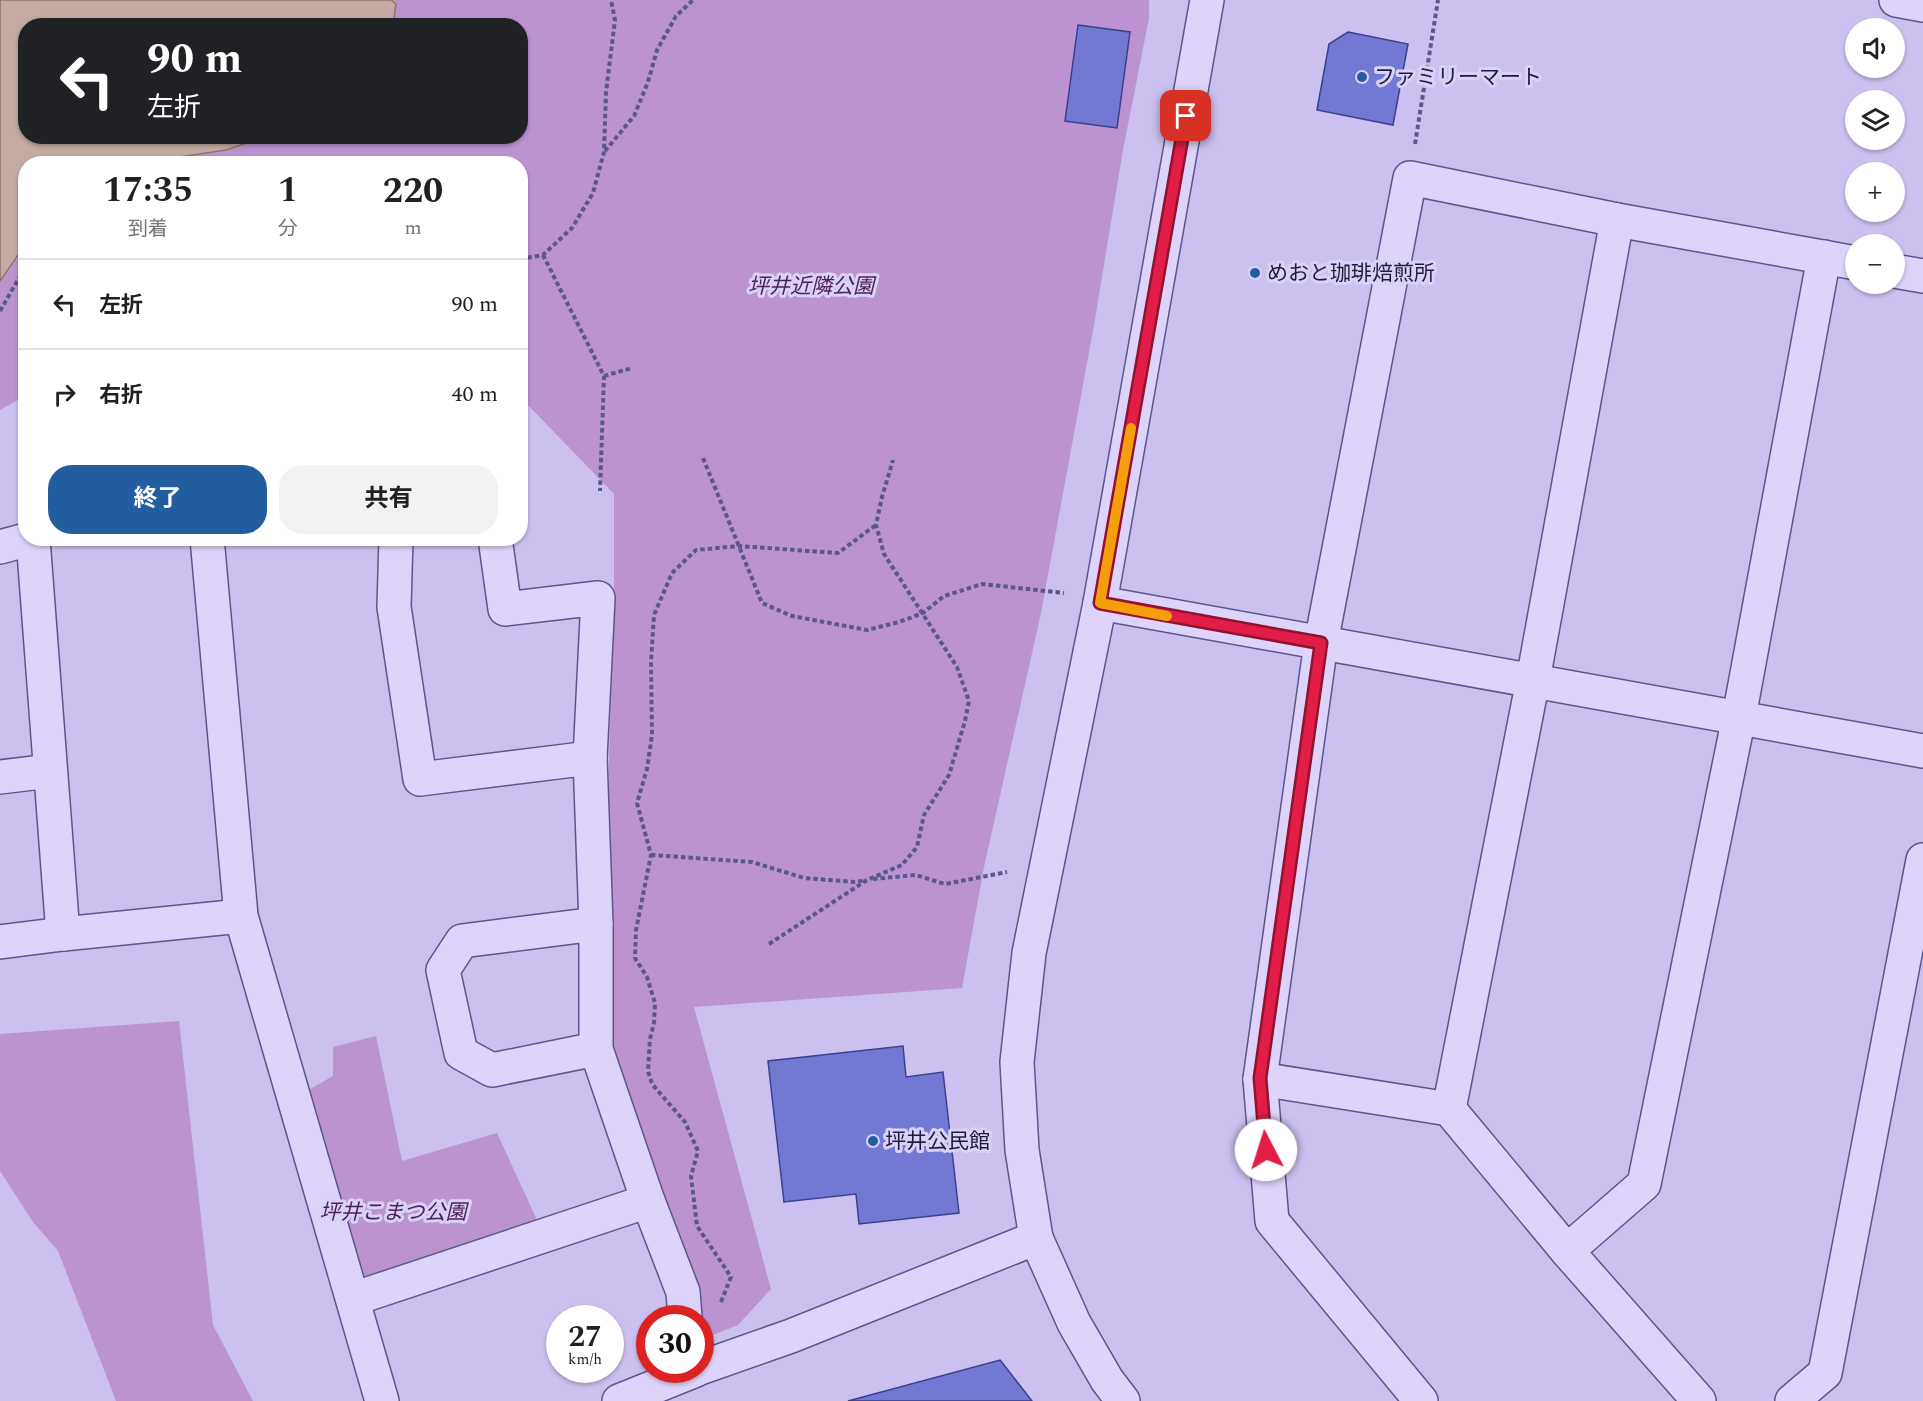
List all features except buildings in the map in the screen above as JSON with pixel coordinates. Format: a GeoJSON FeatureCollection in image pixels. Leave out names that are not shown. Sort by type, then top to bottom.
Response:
{"type":"FeatureCollection","features":[{"type":"Feature","properties":{"kind":"street"},"geometry":{"type":"LineString","coordinates":[[1123,1401],[1107,1380],[1074,1323],[1036,1238],[1022,1150],[1017,1062],[1029,953],[1100,603],[1207,0]]}},
{"type":"Feature","properties":{"kind":"street"},"geometry":{"type":"LineString","coordinates":[[1896,0],[1923,5]]}},
{"type":"Feature","properties":{"kind":"street"},"geometry":{"type":"LineString","coordinates":[[1421,1401],[1272,1221],[1260,1078],[1321,643],[1410,178],[1617,220],[1845,261]]}},
{"type":"Feature","properties":{"kind":"street"},"geometry":{"type":"LineString","coordinates":[[1449,1109],[1533,680],[1617,220]]}},
{"type":"Feature","properties":{"kind":"street"},"geometry":{"type":"LineString","coordinates":[[1568,1251],[1644,1184],[1739,717],[1824,257]]}},
{"type":"Feature","properties":{"kind":"street"},"geometry":{"type":"LineString","coordinates":[[1905,273],[1923,276]]}},
{"type":"Feature","properties":{"kind":"street"},"geometry":{"type":"LineString","coordinates":[[0,547],[18,542]]}},
{"type":"Feature","properties":{"kind":"street"},"geometry":{"type":"LineString","coordinates":[[34,546],[63,934]]}},
{"type":"Feature","properties":{"kind":"street"},"geometry":{"type":"LineString","coordinates":[[208,546],[241,916],[382,1401]]}},
{"type":"Feature","properties":{"kind":"street"},"geometry":{"type":"LineString","coordinates":[[396,546],[394,607],[420,779],[590,758]]}},
{"type":"Feature","properties":{"kind":"street"},"geometry":{"type":"LineString","coordinates":[[496,546],[505,609],[598,598],[590,758],[596,924],[596,1048],[648,1201],[684,1292],[684,1305]]}},
{"type":"Feature","properties":{"kind":"street"},"geometry":{"type":"LineString","coordinates":[[1100,603],[1923,751]]}},
{"type":"Feature","properties":{"kind":"street"},"geometry":{"type":"LineString","coordinates":[[0,777],[50,771]]}},
{"type":"Feature","properties":{"kind":"street"},"geometry":{"type":"LineString","coordinates":[[1792,1401],[1825,1373],[1923,860]]}},
{"type":"Feature","properties":{"kind":"street"},"geometry":{"type":"LineString","coordinates":[[0,942],[241,916]]}},
{"type":"Feature","properties":{"kind":"street"},"geometry":{"type":"LineString","coordinates":[[596,924],[462,941],[444,970],[461,1053],[492,1070],[596,1048]]}},
{"type":"Feature","properties":{"kind":"street"},"geometry":{"type":"LineString","coordinates":[[1260,1078],[1449,1109],[1698,1401]]}},
{"type":"Feature","properties":{"kind":"street"},"geometry":{"type":"LineString","coordinates":[[353,1299],[648,1201]]}},
{"type":"Feature","properties":{"kind":"street"},"geometry":{"type":"LineString","coordinates":[[714,1363],[791,1336],[1036,1238]]}},
{"type":"Feature","properties":{"kind":"street"},"geometry":{"type":"LineString","coordinates":[[619,1401],[663,1383]]}},
{"type":"Feature","properties":{"kind":"path"},"geometry":{"type":"LineString","coordinates":[[528,258],[543,255],[572,228],[593,193],[604,152],[606,92],[615,20],[611,0]]}},
{"type":"Feature","properties":{"kind":"path"},"geometry":{"type":"LineString","coordinates":[[604,152],[634,116],[648,82],[657,50],[676,16],[693,0]]}},
{"type":"Feature","properties":{"kind":"path"},"geometry":{"type":"LineString","coordinates":[[1410,178],[1438,0]]}},
{"type":"Feature","properties":{"kind":"path"},"geometry":{"type":"LineString","coordinates":[[543,255],[604,376],[600,491]]}},
{"type":"Feature","properties":{"kind":"path"},"geometry":{"type":"LineString","coordinates":[[0,311],[18,280]]}},
{"type":"Feature","properties":{"kind":"path"},"geometry":{"type":"LineString","coordinates":[[604,376],[632,368]]}},
{"type":"Feature","properties":{"kind":"path"},"geometry":{"type":"LineString","coordinates":[[702,458],[762,603],[792,616],[867,630],[922,613],[944,596],[982,584],[1064,593]]}},
{"type":"Feature","properties":{"kind":"path"},"geometry":{"type":"LineString","coordinates":[[769,944],[867,880],[902,865],[917,847],[924,815],[949,775],[965,721],[969,701],[957,668],[884,554],[876,525],[893,460]]}},
{"type":"Feature","properties":{"kind":"path"},"geometry":{"type":"LineString","coordinates":[[719,1305],[731,1277],[697,1226],[691,1176],[698,1151],[685,1122],[652,1084],[648,1071],[655,1003],[647,976],[635,958],[636,930],[651,855],[637,803],[647,769],[652,735],[651,662],[654,615],[672,573],[696,550],[739,546],[838,553],[876,525]]}},
{"type":"Feature","properties":{"kind":"path"},"geometry":{"type":"LineString","coordinates":[[651,855],[752,862],[804,878],[855,882],[916,875],[945,884],[1007,872]]}},
{"type":"Feature","properties":{"kind":"green space","name":"坪井近隣公園"},"geometry":{"type":"Polygon","coordinates":[[[391,0],[1149,0],[1149,18],[1123,150],[1094,325],[1041,613],[984,867],[962,988],[694,1007],[771,1289],[738,1325],[714,1335],[714,1305],[695,1305],[601,1040],[614,586],[614,494],[528,405],[528,156],[189,156],[226,150],[244,144],[528,144],[528,18],[394,18],[396,5],[391,0]]]}},
{"type":"Feature","properties":{"kind":"green space"},"geometry":{"type":"Polygon","coordinates":[[[18,255],[18,400],[0,410],[0,281],[18,255]]]}},
{"type":"Feature","properties":{"kind":"green space"},"geometry":{"type":"Polygon","coordinates":[[[179,1021],[213,1325],[253,1401],[116,1401],[58,1251],[33,1222],[0,1171],[0,1034],[179,1021]]]}},
{"type":"Feature","properties":{"kind":"green space","name":"坪井こまつ公園"},"geometry":{"type":"Polygon","coordinates":[[[376,1036],[402,1161],[497,1133],[537,1220],[359,1279],[305,1092],[333,1076],[333,1047],[376,1036]]]}},
{"type":"Feature","properties":{"kind":"shaded area"},"geometry":{"type":"Polygon","coordinates":[[[0,0],[391,0],[396,4],[394,18],[18,18],[18,144],[244,144],[226,150],[186,156],[18,156],[18,255],[0,281],[0,0]]]}},
{"type":"Feature","properties":{"kind":"slow traffic"},"geometry":{"type":"LineString","coordinates":[[1131,428],[1100,603],[1167,616]]}},
{"type":"Feature","properties":{"kind":"place","name":"ファミリーマート"},"geometry":{"type":"Point","coordinates":[1362,77]}},
{"type":"Feature","properties":{"kind":"place","name":"めおと珈琲焙煎所"},"geometry":{"type":"Point","coordinates":[1255,273]}},
{"type":"Feature","properties":{"kind":"place","name":"坪井公民館"},"geometry":{"type":"Point","coordinates":[873,1141]}},
{"type":"Feature","properties":{"kind":"route"},"geometry":{"type":"LineString","coordinates":[[1186,116],[1100,603],[1321,643],[1260,1078],[1266,1150]]}}]}
